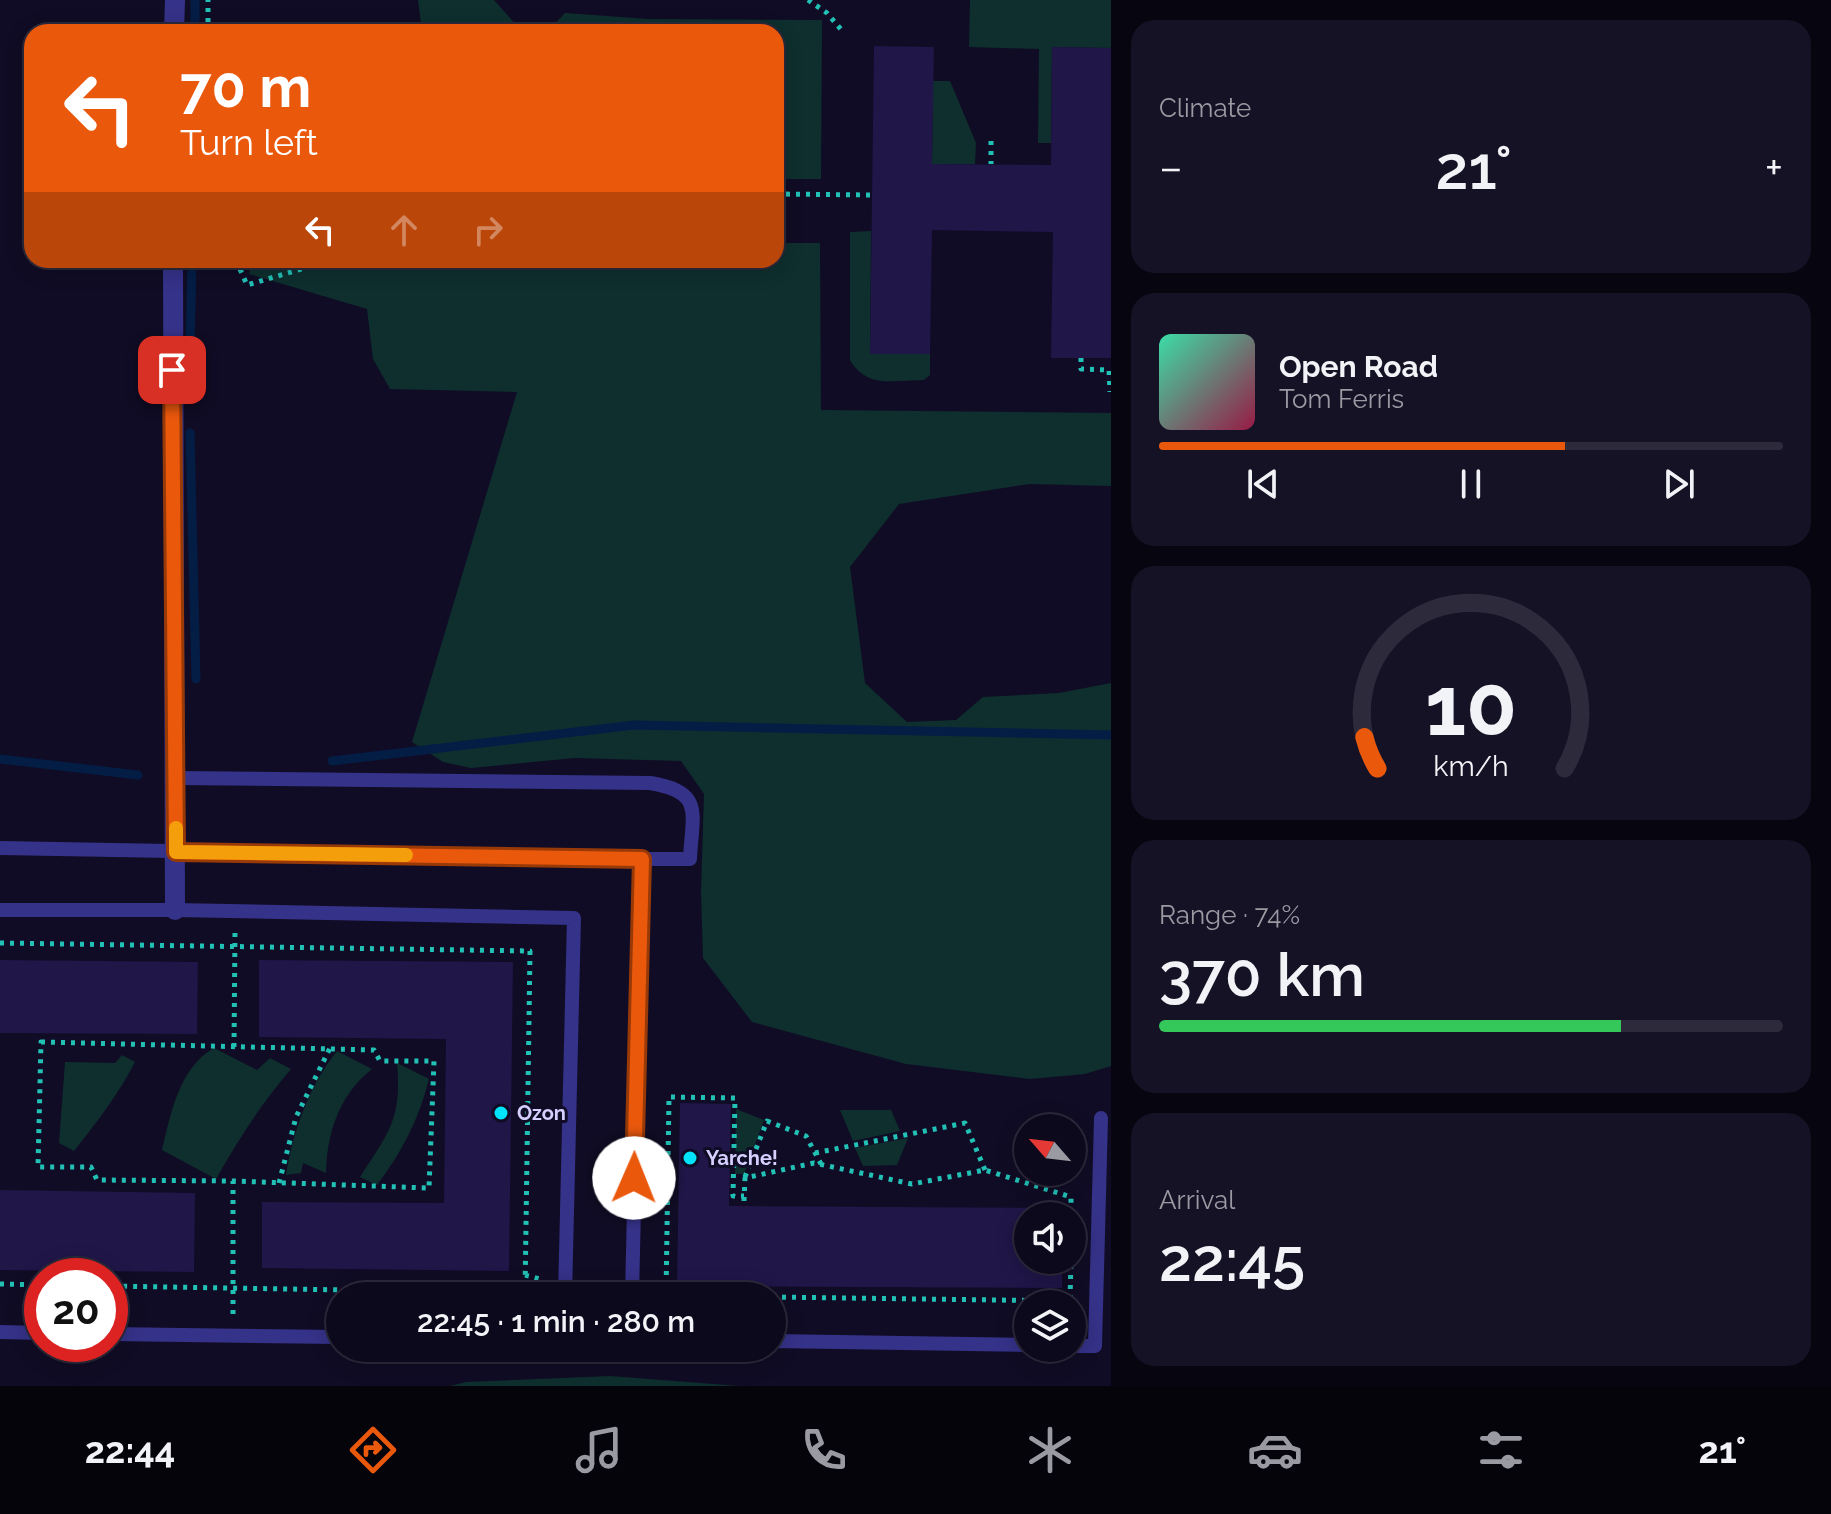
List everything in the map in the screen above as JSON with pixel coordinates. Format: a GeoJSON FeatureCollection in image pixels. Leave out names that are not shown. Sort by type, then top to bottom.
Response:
{"type":"FeatureCollection","features":[{"type":"Feature","properties":{"kind":"street"},"geometry":{"type":"LineString","coordinates":[[174,24],[175,0]]}},
{"type":"Feature","properties":{"kind":"street"},"geometry":{"type":"LineString","coordinates":[[173,268],[175,910]]}},
{"type":"Feature","properties":{"kind":"lane"},"geometry":{"type":"LineString","coordinates":[[0,848],[690,859],[692,804],[683,792],[650,783],[175,778]]}},
{"type":"Feature","properties":{"kind":"lane"},"geometry":{"type":"LineString","coordinates":[[632,1282],[642,859]]}},
{"type":"Feature","properties":{"kind":"lane"},"geometry":{"type":"LineString","coordinates":[[0,910],[175,910],[574,918],[565,1282]]}},
{"type":"Feature","properties":{"kind":"lane"},"geometry":{"type":"LineString","coordinates":[[1086,1346],[1095,1346],[1101,1118]]}},
{"type":"Feature","properties":{"kind":"lane"},"geometry":{"type":"LineString","coordinates":[[0,1332],[24,1333]]}},
{"type":"Feature","properties":{"kind":"lane"},"geometry":{"type":"LineString","coordinates":[[128,1334],[326,1337]]}},
{"type":"Feature","properties":{"kind":"lane"},"geometry":{"type":"LineString","coordinates":[[786,1341],[1014,1345]]}},
{"type":"Feature","properties":{"kind":"path"},"geometry":{"type":"LineString","coordinates":[[208,0],[208,24]]}},
{"type":"Feature","properties":{"kind":"path"},"geometry":{"type":"LineString","coordinates":[[808,0],[827,13],[844,33]]}},
{"type":"Feature","properties":{"kind":"path"},"geometry":{"type":"LineString","coordinates":[[991,141],[991,164]]}},
{"type":"Feature","properties":{"kind":"path"},"geometry":{"type":"LineString","coordinates":[[784,194],[872,195]]}},
{"type":"Feature","properties":{"kind":"path"},"geometry":{"type":"LineString","coordinates":[[240,268],[247,285],[305,268]]}},
{"type":"Feature","properties":{"kind":"path"},"geometry":{"type":"LineString","coordinates":[[1081,358],[1081,369],[1109,370],[1110,392]]}},
{"type":"Feature","properties":{"kind":"path"},"geometry":{"type":"LineString","coordinates":[[234,1047],[235,913]]}},
{"type":"Feature","properties":{"kind":"path"},"geometry":{"type":"LineString","coordinates":[[0,943],[530,951],[525,1293],[128,1286]]}},
{"type":"Feature","properties":{"kind":"path"},"geometry":{"type":"LineString","coordinates":[[41,1042],[234,1047],[374,1050],[380,1061],[434,1061],[429,1188],[97,1180],[91,1167],[38,1167],[41,1042]]}},
{"type":"Feature","properties":{"kind":"path"},"geometry":{"type":"LineString","coordinates":[[279,1183],[296,1117],[330,1048]]}},
{"type":"Feature","properties":{"kind":"path"},"geometry":{"type":"LineString","coordinates":[[666,1282],[669,1097],[735,1098],[733,1196],[744,1199],[745,1178],[767,1121],[806,1136],[821,1164]]}},
{"type":"Feature","properties":{"kind":"path"},"geometry":{"type":"LineString","coordinates":[[815,1153],[965,1123],[985,1170]]}},
{"type":"Feature","properties":{"kind":"path"},"geometry":{"type":"LineString","coordinates":[[745,1178],[814,1163],[912,1184],[985,1170],[1071,1197],[1071,1202]]}},
{"type":"Feature","properties":{"kind":"path"},"geometry":{"type":"LineString","coordinates":[[233,1181],[233,1335]]}},
{"type":"Feature","properties":{"kind":"path"},"geometry":{"type":"LineString","coordinates":[[786,1297],[1070,1301],[1071,1274]]}},
{"type":"Feature","properties":{"kind":"path"},"geometry":{"type":"LineString","coordinates":[[0,1284],[24,1285]]}},
{"type":"Feature","properties":{"kind":"green space"},"geometry":{"type":"Polygon","coordinates":[[[418,0],[494,0],[515,24],[421,24],[418,0]]]}},
{"type":"Feature","properties":{"kind":"green space"},"geometry":{"type":"Polygon","coordinates":[[[970,0],[1111,0],[1111,48],[1052,47],[1051,143],[1038,143],[1039,49],[969,47],[970,0]]]}},
{"type":"Feature","properties":{"kind":"green space"},"geometry":{"type":"Polygon","coordinates":[[[565,13],[648,19],[822,20],[821,179],[784,179],[784,24],[555,24],[565,13]]]}},
{"type":"Feature","properties":{"kind":"green space"},"geometry":{"type":"Polygon","coordinates":[[[933,81],[950,81],[976,143],[975,164],[932,164],[933,81]]]}},
{"type":"Feature","properties":{"kind":"green space"},"geometry":{"type":"Polygon","coordinates":[[[871,231],[870,353],[930,354],[930,375],[924,380],[873,379],[864,375],[850,360],[850,232],[871,231]]]}},
{"type":"Feature","properties":{"kind":"green space"},"geometry":{"type":"Polygon","coordinates":[[[784,243],[820,243],[821,410],[1111,413],[1111,486],[1029,484],[899,504],[850,567],[865,683],[907,722],[956,720],[983,697],[1059,693],[1111,683],[1111,1066],[1085,1074],[1030,1079],[906,1064],[752,1022],[703,958],[701,892],[704,794],[681,761],[575,758],[471,768],[443,762],[412,742],[517,392],[390,389],[373,359],[367,309],[249,274],[250,268],[784,268],[784,243]]]}},
{"type":"Feature","properties":{"kind":"green space"},"geometry":{"type":"Polygon","coordinates":[[[214,1048],[257,1070],[270,1058],[291,1069],[250,1122],[216,1179],[162,1150],[173,1107],[185,1079],[192,1067],[214,1048]]]}},
{"type":"Feature","properties":{"kind":"green space"},"geometry":{"type":"Polygon","coordinates":[[[337,1051],[372,1069],[351,1091],[337,1116],[329,1144],[326,1173],[303,1163],[301,1173],[286,1175],[304,1110],[318,1079],[337,1051]]]}},
{"type":"Feature","properties":{"kind":"green space"},"geometry":{"type":"Polygon","coordinates":[[[122,1055],[135,1062],[107,1108],[74,1151],[59,1143],[65,1062],[115,1063],[122,1055]]]}},
{"type":"Feature","properties":{"kind":"green space"},"geometry":{"type":"Polygon","coordinates":[[[397,1063],[429,1079],[409,1135],[377,1185],[360,1177],[386,1136],[395,1112],[397,1063]]]}},
{"type":"Feature","properties":{"kind":"green space"},"geometry":{"type":"Polygon","coordinates":[[[736,1109],[764,1120],[744,1174],[735,1174],[736,1109]]]}},
{"type":"Feature","properties":{"kind":"green space"},"geometry":{"type":"Polygon","coordinates":[[[840,1110],[891,1110],[900,1131],[853,1141],[840,1110]]]}},
{"type":"Feature","properties":{"kind":"green space"},"geometry":{"type":"Polygon","coordinates":[[[908,1138],[897,1165],[863,1166],[855,1148],[908,1138]]]}},
{"type":"Feature","properties":{"kind":"green space"},"geometry":{"type":"Polygon","coordinates":[[[610,1376],[739,1386],[450,1386],[466,1382],[610,1376]]]}},
{"type":"Feature","properties":{"kind":"building"},"geometry":{"type":"Polygon","coordinates":[[[874,46],[934,47],[932,164],[1051,165],[1052,47],[1111,48],[1111,358],[1051,358],[1053,232],[932,230],[930,354],[870,354],[874,46]]]}},
{"type":"Feature","properties":{"kind":"building"},"geometry":{"type":"Polygon","coordinates":[[[0,960],[198,962],[197,1034],[0,1033],[0,960]]]}},
{"type":"Feature","properties":{"kind":"building"},"geometry":{"type":"Polygon","coordinates":[[[259,960],[513,962],[509,1271],[262,1268],[262,1202],[444,1203],[446,1039],[259,1037],[259,960]]]}},
{"type":"Feature","properties":{"kind":"building"},"geometry":{"type":"Polygon","coordinates":[[[680,1103],[731,1104],[729,1206],[1014,1208],[1014,1274],[1062,1274],[1062,1288],[786,1287],[786,1282],[677,1282],[680,1103]]]}},
{"type":"Feature","properties":{"kind":"building"},"geometry":{"type":"Polygon","coordinates":[[[0,1190],[195,1193],[194,1272],[128,1271],[128,1258],[24,1258],[24,1270],[0,1270],[0,1190]]]}},
{"type":"Feature","properties":{"kind":"waterway"},"geometry":{"type":"LineString","coordinates":[[195,0],[195,24]]}},
{"type":"Feature","properties":{"kind":"waterway"},"geometry":{"type":"LineString","coordinates":[[189,398],[192,268]]}},
{"type":"Feature","properties":{"kind":"waterway"},"geometry":{"type":"LineString","coordinates":[[190,433],[196,679]]}},
{"type":"Feature","properties":{"kind":"waterway"},"geometry":{"type":"LineString","coordinates":[[332,761],[634,725],[1111,735]]}},
{"type":"Feature","properties":{"kind":"waterway"},"geometry":{"type":"LineString","coordinates":[[0,759],[138,775]]}},
{"type":"Feature","properties":{"kind":"slow traffic"},"geometry":{"type":"LineString","coordinates":[[176,828],[176,852],[406,855]]}},
{"type":"Feature","properties":{"kind":"place","name":"Ozon"},"geometry":{"type":"Point","coordinates":[501,1113]}},
{"type":"Feature","properties":{"kind":"place","name":"Yarche!"},"geometry":{"type":"Point","coordinates":[690,1158]}},
{"type":"Feature","properties":{"kind":"route"},"geometry":{"type":"LineString","coordinates":[[172,370],[176,852],[642,859],[634,1178]]}}]}
